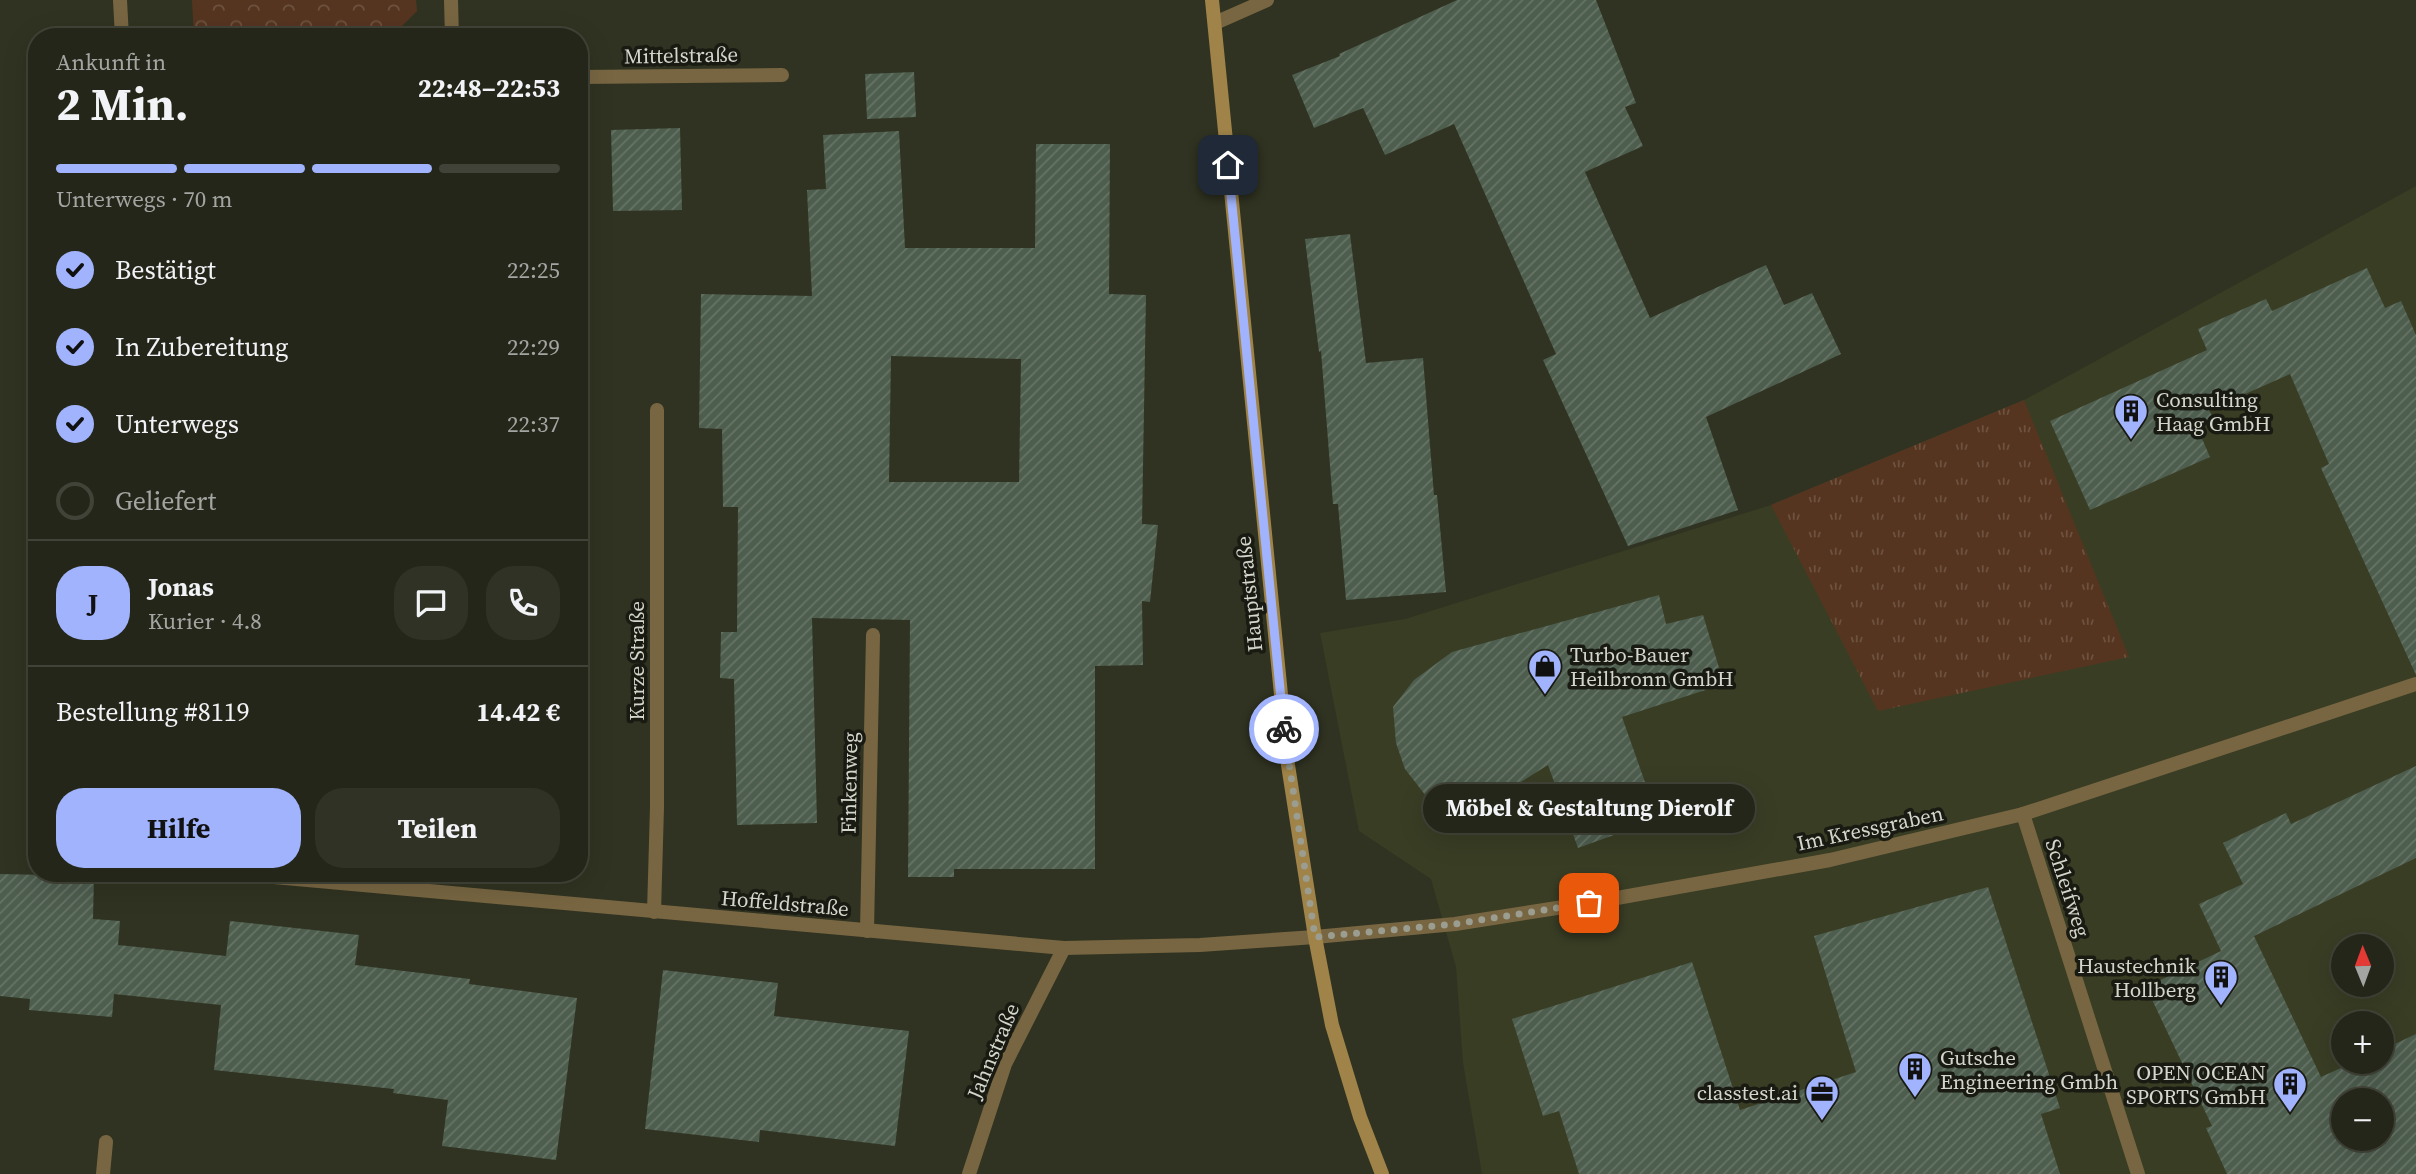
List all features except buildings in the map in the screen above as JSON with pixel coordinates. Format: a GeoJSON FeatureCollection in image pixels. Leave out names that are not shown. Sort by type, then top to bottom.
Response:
{"type":"FeatureCollection","features":[{"type":"Feature","properties":{"kind":"main road","name":"Hauptstraße"},"geometry":{"type":"LineString","coordinates":[[1212,0],[1288,765],[1332,1025],[1360,1117],[1382,1174]]}},
{"type":"Feature","properties":{"kind":"street"},"geometry":{"type":"LineString","coordinates":[[120,0],[122,28]]}},
{"type":"Feature","properties":{"kind":"street"},"geometry":{"type":"LineString","coordinates":[[451,0],[452,28]]}},
{"type":"Feature","properties":{"kind":"street"},"geometry":{"type":"LineString","coordinates":[[1215,23],[1267,0]]}},
{"type":"Feature","properties":{"kind":"street","name":"Mittelstraße"},"geometry":{"type":"LineString","coordinates":[[588,77],[782,75]]}},
{"type":"Feature","properties":{"kind":"street","name":"Kurze Straße"},"geometry":{"type":"LineString","coordinates":[[654,912],[657,807],[656,410]]}},
{"type":"Feature","properties":{"kind":"street","name":"Finkenweg"},"geometry":{"type":"LineString","coordinates":[[867,931],[873,635]]}},
{"type":"Feature","properties":{"kind":"street","name":"Im Kressgraben"},"geometry":{"type":"LineString","coordinates":[[1315,937],[1455,924],[1830,860],[2023,814],[2416,684]]}},
{"type":"Feature","properties":{"kind":"street","name":"Schleifweg"},"geometry":{"type":"LineString","coordinates":[[2023,814],[2138,1174]]}},
{"type":"Feature","properties":{"kind":"street","name":"Hoffeldstraße"},"geometry":{"type":"LineString","coordinates":[[328,882],[1064,948],[1199,945],[1315,937]]}},
{"type":"Feature","properties":{"kind":"street","name":"Jahnstraße"},"geometry":{"type":"LineString","coordinates":[[969,1174],[1005,1064],[1064,948]]}},
{"type":"Feature","properties":{"kind":"street"},"geometry":{"type":"LineString","coordinates":[[103,1174],[106,1142]]}},
{"type":"Feature","properties":{"kind":"shaded area"},"geometry":{"type":"Polygon","coordinates":[[[2416,186],[2416,1174],[1482,1174],[1463,1063],[1456,967],[1431,879],[1359,831],[1320,633],[1405,619],[1771,505],[2024,400],[2416,186]]]}},
{"type":"Feature","properties":{"kind":"green space"},"geometry":{"type":"Polygon","coordinates":[[[192,0],[416,0],[417,11],[400,28],[194,28],[192,0]]]}},
{"type":"Feature","properties":{"kind":"green space"},"geometry":{"type":"Polygon","coordinates":[[[2024,400],[2129,657],[1878,711],[1771,505],[2024,400]]]}},
{"type":"Feature","properties":{"kind":"way so far"},"geometry":{"type":"LineString","coordinates":[[1284,729],[1315,937],[1455,924],[1589,903]]}},
{"type":"Feature","properties":{"kind":"place","name":"Consulting Haag GmbH"},"geometry":{"type":"Point","coordinates":[2131,441]}},
{"type":"Feature","properties":{"kind":"place","name":"Turbo-Bauer Heilbronn GmbH"},"geometry":{"type":"Point","coordinates":[1545,696]}},
{"type":"Feature","properties":{"kind":"place","name":"Möbel & Gestaltung Dierolf"},"geometry":{"type":"Point","coordinates":[1589,903]}},
{"type":"Feature","properties":{"kind":"place","name":"Haustechnik Hollberg"},"geometry":{"type":"Point","coordinates":[2221,1007]}},
{"type":"Feature","properties":{"kind":"place","name":"Gutsche Engineering Gmbh"},"geometry":{"type":"Point","coordinates":[1915,1099]}},
{"type":"Feature","properties":{"kind":"place","name":"OPEN OCEAN SPORTS GmbH"},"geometry":{"type":"Point","coordinates":[2290,1114]}},
{"type":"Feature","properties":{"kind":"place","name":"classtest.ai"},"geometry":{"type":"Point","coordinates":[1822,1122]}},
{"type":"Feature","properties":{"kind":"route"},"geometry":{"type":"LineString","coordinates":[[1228,165],[1284,729]]}}]}
